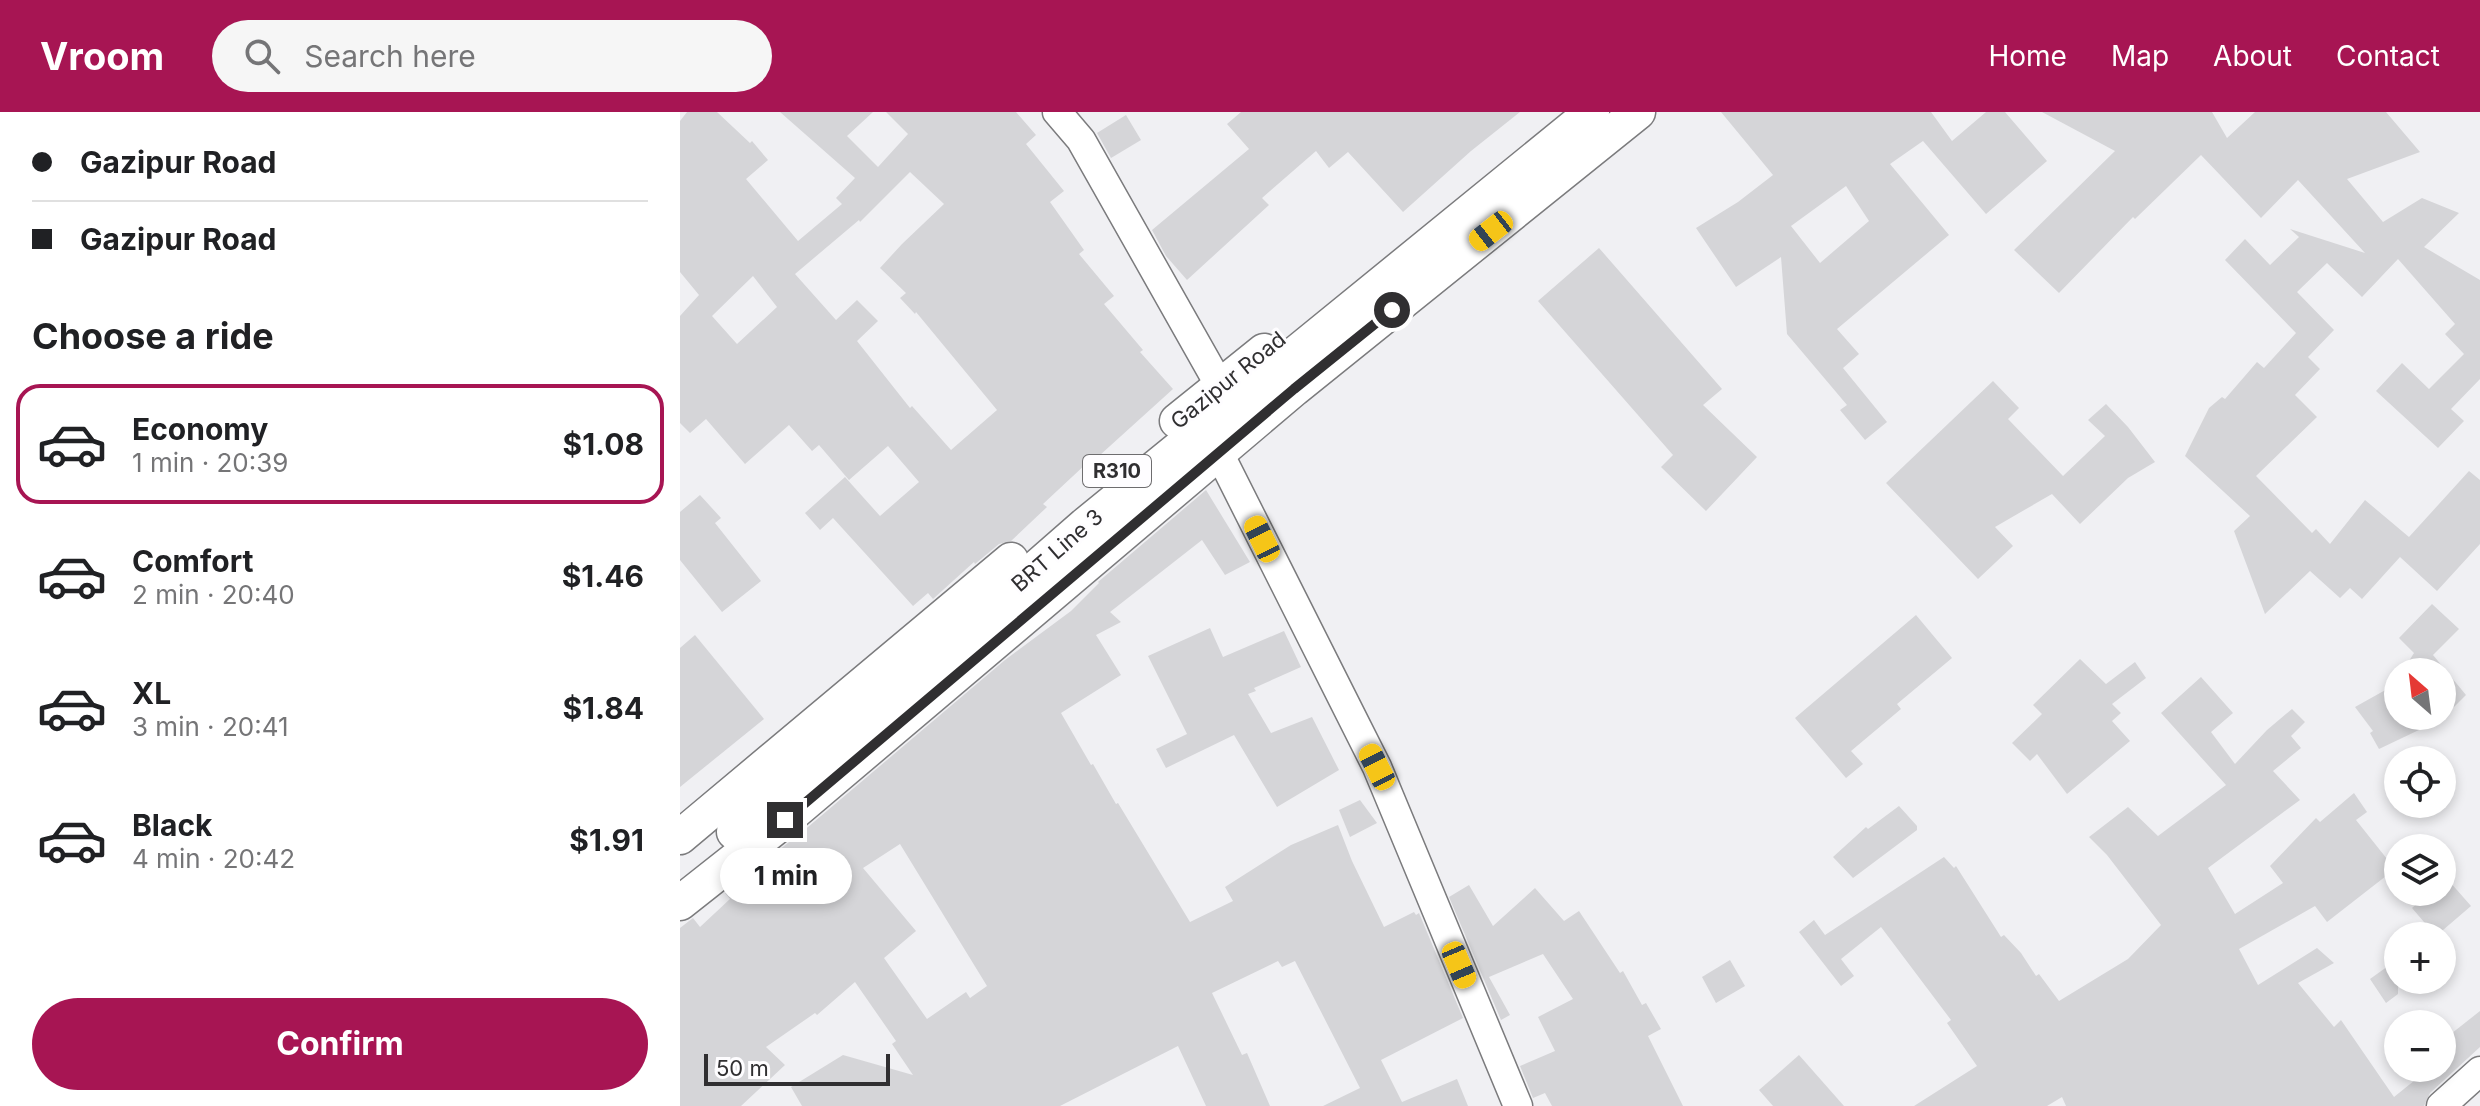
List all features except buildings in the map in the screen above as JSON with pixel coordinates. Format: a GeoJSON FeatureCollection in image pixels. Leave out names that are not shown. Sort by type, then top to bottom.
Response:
{"type":"FeatureCollection","features":[{"type":"Feature","properties":{"kind":"main road","name":"Gazipur Road"},"geometry":{"type":"LineString","coordinates":[[680,837],[1220,386],[1559,112]]}},
{"type":"Feature","properties":{"kind":"main road","name":"BRT Line 3"},"geometry":{"type":"LineString","coordinates":[[680,877],[854,729],[1085,525],[1592,112]]}},
{"type":"Feature","properties":{"kind":"main road","name":"R310"},"geometry":{"type":"LineString","coordinates":[[680,903],[785,820],[1306,379],[1638,112]]}},
{"type":"Feature","properties":{"kind":"street"},"geometry":{"type":"LineString","coordinates":[[1057,112],[1081,140],[1220,386]]}},
{"type":"Feature","properties":{"kind":"street"},"geometry":{"type":"LineString","coordinates":[[1219,453],[1377,767],[1518,1106]]}},
{"type":"Feature","properties":{"kind":"street"},"geometry":{"type":"LineString","coordinates":[[2441,1106],[2480,1071]]}},
{"type":"Feature","properties":{"kind":"route"},"geometry":{"type":"LineString","coordinates":[[785,820],[1294,389],[1392,310]]}}]}
